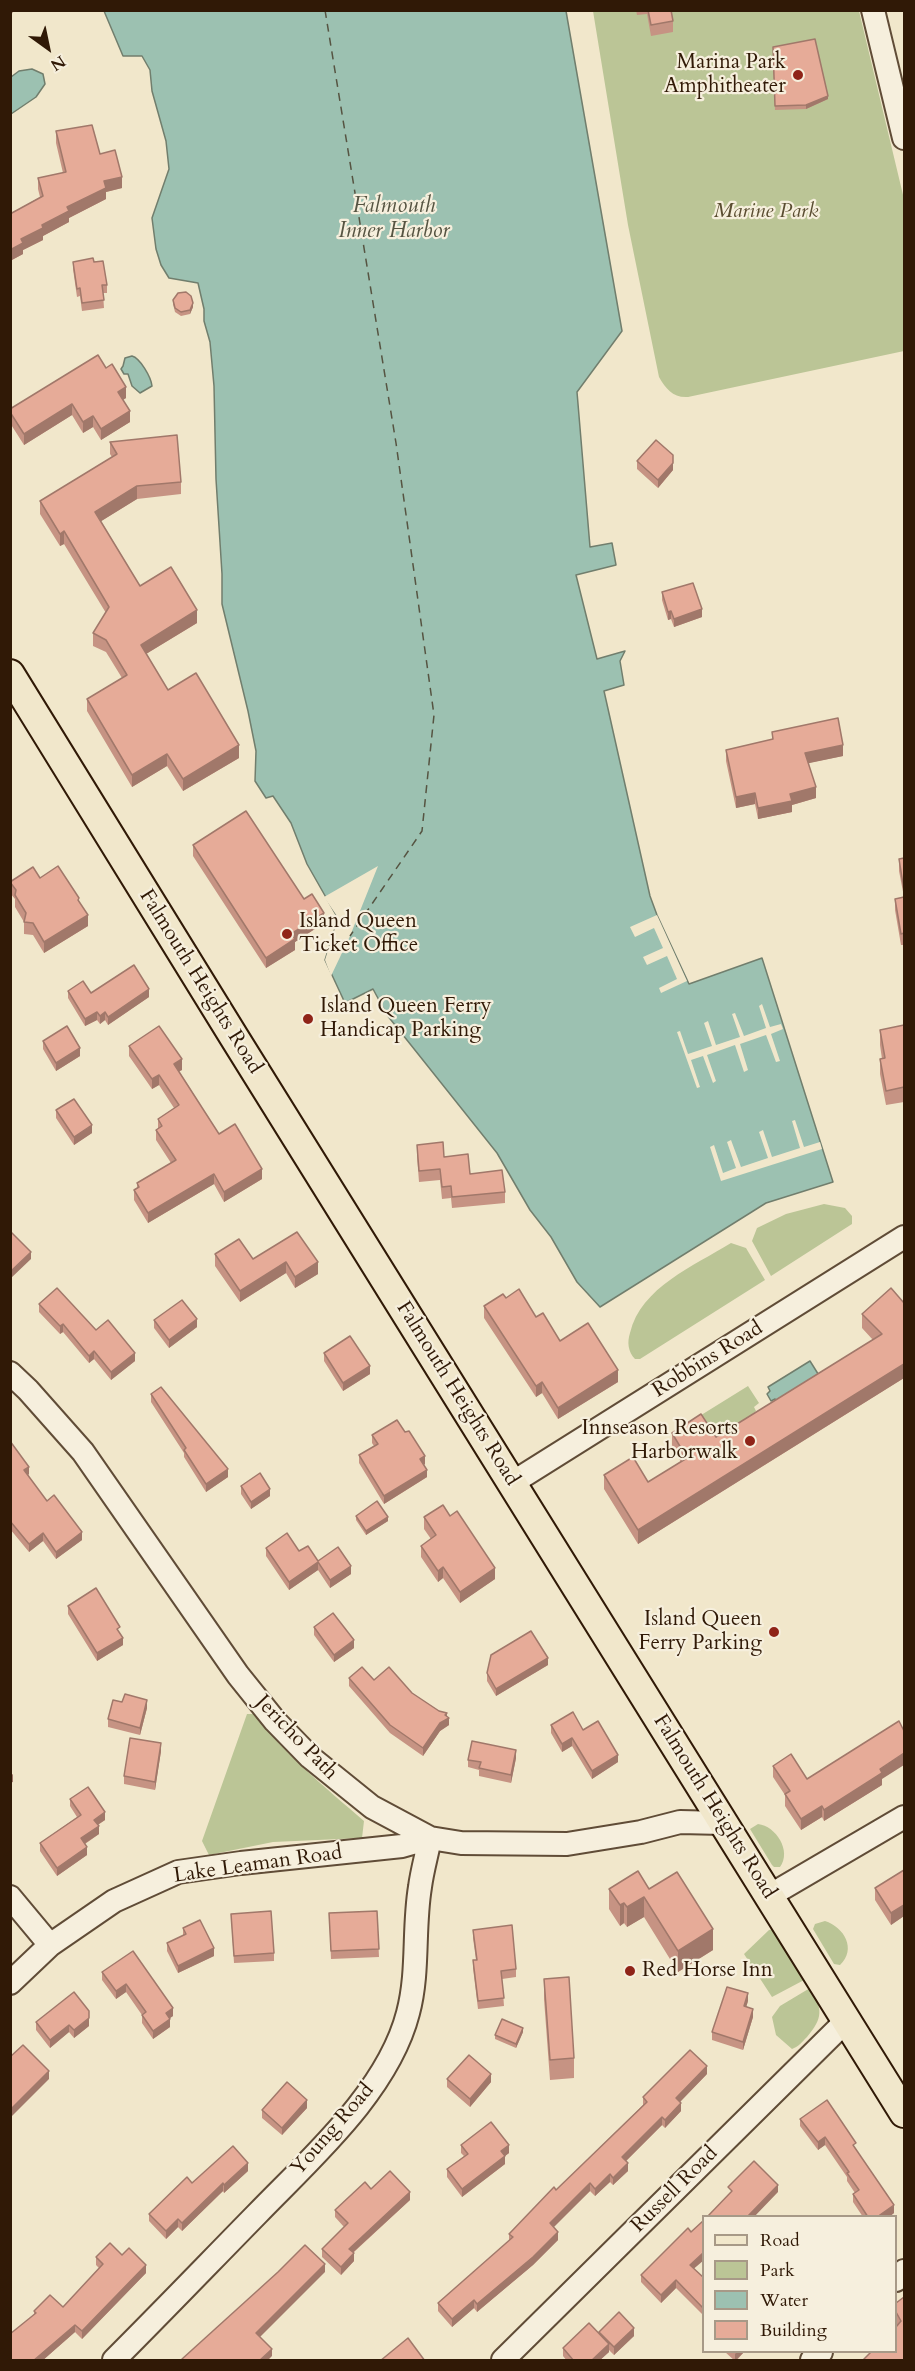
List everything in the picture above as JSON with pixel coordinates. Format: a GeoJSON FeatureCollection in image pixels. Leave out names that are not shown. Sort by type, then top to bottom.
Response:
{"type":"FeatureCollection","features":[{"type":"Feature","properties":{"kind":"main road","name":"Falmouth Heights Road"},"geometry":{"type":"LineString","coordinates":[[10,674],[904,2113]]}},
{"type":"Feature","properties":{"kind":"street"},"geometry":{"type":"LineString","coordinates":[[873,10],[904,138]]}},
{"type":"Feature","properties":{"kind":"street","name":"Robbins Road"},"geometry":{"type":"LineString","coordinates":[[512,1483],[904,1237]]}},
{"type":"Feature","properties":{"kind":"street","name":"Jericho Path"},"geometry":{"type":"LineString","coordinates":[[10,1373],[83,1452],[238,1675],[275,1721],[334,1779],[372,1806],[430,1838],[461,1843],[567,1844],[622,1836],[680,1822],[723,1823]]}},
{"type":"Feature","properties":{"kind":"street"},"geometry":{"type":"LineString","coordinates":[[769,1896],[904,1817]]}},
{"type":"Feature","properties":{"kind":"street","name":"Lake Leaman Road"},"geometry":{"type":"LineString","coordinates":[[10,1983],[50,1945],[114,1901],[178,1872],[402,1846],[430,1838]]}},
{"type":"Feature","properties":{"kind":"street","name":"Young Road"},"geometry":{"type":"LineString","coordinates":[[114,2361],[316,2152],[349,2116],[380,2075],[395,2049],[408,2014],[415,1974],[420,1888],[430,1838]]}},
{"type":"Feature","properties":{"kind":"street"},"geometry":{"type":"LineString","coordinates":[[10,1897],[50,1945]]}},
{"type":"Feature","properties":{"kind":"street","name":"Russell Road"},"geometry":{"type":"LineString","coordinates":[[503,2361],[847,2020]]}},
{"type":"Feature","properties":{"kind":"green space","name":"Marine Park"},"geometry":{"type":"Polygon","coordinates":[[[593,11],[859,11],[904,199],[904,351],[688,397],[678,396],[667,389],[659,377],[628,225],[593,11]]]}},
{"type":"Feature","properties":{"kind":"green space"},"geometry":{"type":"Polygon","coordinates":[[[824,1204],[845,1208],[852,1216],[852,1224],[771,1276],[752,1241],[757,1228],[786,1214],[824,1204]]]}},
{"type":"Feature","properties":{"kind":"green space"},"geometry":{"type":"Polygon","coordinates":[[[731,1243],[746,1248],[765,1280],[640,1359],[635,1359],[628,1343],[629,1336],[636,1317],[645,1303],[671,1279],[731,1243]]]}},
{"type":"Feature","properties":{"kind":"green space"},"geometry":{"type":"Polygon","coordinates":[[[748,1386],[759,1403],[754,1407],[756,1411],[731,1433],[712,1437],[698,1417],[748,1386]]]}},
{"type":"Feature","properties":{"kind":"green space"},"geometry":{"type":"Polygon","coordinates":[[[247,1714],[255,1714],[293,1757],[364,1821],[362,1838],[273,1842],[209,1855],[202,1841],[247,1714]]]}},
{"type":"Feature","properties":{"kind":"green space"},"geometry":{"type":"Polygon","coordinates":[[[758,1824],[771,1829],[780,1840],[784,1854],[780,1867],[772,1865],[750,1829],[758,1824]]]}},
{"type":"Feature","properties":{"kind":"green space"},"geometry":{"type":"Polygon","coordinates":[[[825,1921],[838,1928],[846,1939],[848,1952],[840,1965],[834,1964],[813,1929],[815,1924],[825,1921]]]}},
{"type":"Feature","properties":{"kind":"green space"},"geometry":{"type":"Polygon","coordinates":[[[774,1929],[806,1979],[772,1997],[744,1954],[769,1930],[774,1929]]]}},
{"type":"Feature","properties":{"kind":"green space"},"geometry":{"type":"Polygon","coordinates":[[[810,1988],[819,2008],[818,2019],[807,2037],[792,2049],[776,2035],[772,2017],[780,2006],[810,1988]]]}},
{"type":"Feature","properties":{"kind":"water","name":"Falmouth Inner Harbor"},"geometry":{"type":"Polygon","coordinates":[[[104,11],[566,11],[622,331],[577,392],[590,547],[612,543],[616,565],[576,575],[597,659],[625,651],[620,661],[624,685],[604,691],[650,896],[657,915],[689,984],[762,958],[833,1182],[766,1203],[600,1307],[577,1282],[551,1237],[530,1210],[497,1153],[387,1015],[373,989],[345,1003],[325,960],[336,925],[336,915],[307,864],[291,823],[273,796],[266,798],[255,781],[256,751],[222,604],[214,386],[204,309],[198,283],[169,278],[161,265],[156,249],[152,218],[169,169],[166,141],[152,91],[150,70],[142,56],[123,56],[104,11]]]}},
{"type":"Feature","properties":{"kind":"water"},"geometry":{"type":"Polygon","coordinates":[[[32,69],[43,74],[45,84],[36,97],[11,114],[11,77],[19,71],[32,69]]]}},
{"type":"Feature","properties":{"kind":"water"},"geometry":{"type":"Polygon","coordinates":[[[132,356],[142,364],[152,386],[140,393],[132,386],[128,374],[124,374],[121,369],[125,358],[132,356]]]}},
{"type":"Feature","properties":{"kind":"water"},"geometry":{"type":"Polygon","coordinates":[[[810,1361],[820,1377],[778,1403],[775,1399],[771,1401],[767,1394],[770,1391],[768,1387],[810,1361]]]}},
{"type":"Feature","properties":{"kind":"pier"},"geometry":{"type":"Polygon","coordinates":[[[378,866],[331,976],[325,960],[337,916],[324,897],[378,866]]]}},
{"type":"Feature","properties":{"kind":"pier"},"geometry":{"type":"Polygon","coordinates":[[[657,915],[687,981],[661,993],[659,988],[677,979],[667,956],[647,965],[643,957],[663,948],[654,928],[635,937],[630,927],[657,915]]]}},
{"type":"Feature","properties":{"kind":"pier"},"geometry":{"type":"Polygon","coordinates":[[[762,1004],[770,1027],[781,1024],[783,1029],[771,1034],[780,1061],[776,1062],[766,1035],[740,1044],[748,1070],[744,1072],[735,1045],[707,1055],[716,1081],[713,1083],[703,1056],[691,1060],[700,1087],[697,1088],[677,1032],[680,1031],[688,1054],[712,1046],[704,1023],[708,1021],[716,1045],[740,1037],[732,1014],[735,1013],[744,1036],[766,1028],[759,1006],[762,1004]]]}},
{"type":"Feature","properties":{"kind":"pier"},"geometry":{"type":"Polygon","coordinates":[[[795,1120],[804,1147],[820,1142],[822,1149],[721,1181],[710,1147],[714,1145],[723,1173],[736,1168],[727,1142],[731,1140],[741,1167],[768,1158],[759,1132],[763,1130],[772,1157],[800,1148],[792,1121],[795,1120]]]}},
{"type":"Feature","properties":{"kind":"building"},"geometry":{"type":"Polygon","coordinates":[[[648,10],[671,10],[673,21],[651,25],[648,10]]]}},
{"type":"Feature","properties":{"kind":"building","name":"Marina Park Amphitheater"},"geometry":{"type":"Polygon","coordinates":[[[815,39],[828,96],[806,105],[775,106],[773,47],[815,39]]]}},
{"type":"Feature","properties":{"kind":"building"},"geometry":{"type":"Polygon","coordinates":[[[92,125],[100,154],[115,150],[122,177],[104,181],[106,188],[67,207],[69,211],[42,225],[43,228],[21,239],[23,243],[10,250],[10,214],[43,196],[38,178],[66,172],[56,131],[92,125]]]}},
{"type":"Feature","properties":{"kind":"building"},"geometry":{"type":"Polygon","coordinates":[[[93,258],[94,262],[103,261],[107,285],[102,285],[104,300],[82,303],[80,288],[77,289],[73,262],[93,258]]]}},
{"type":"Feature","properties":{"kind":"building"},"geometry":{"type":"Polygon","coordinates":[[[186,292],[191,296],[193,303],[190,310],[181,312],[175,308],[173,300],[178,293],[186,292]]]}},
{"type":"Feature","properties":{"kind":"building"},"geometry":{"type":"Polygon","coordinates":[[[98,355],[106,368],[112,364],[126,387],[118,392],[130,411],[101,429],[93,416],[83,422],[72,404],[24,434],[10,409],[98,355]]]}},
{"type":"Feature","properties":{"kind":"building"},"geometry":{"type":"Polygon","coordinates":[[[177,435],[181,482],[137,486],[95,512],[140,586],[171,567],[197,610],[141,645],[168,690],[196,673],[239,745],[183,779],[167,754],[132,775],[87,699],[127,675],[106,640],[93,633],[109,607],[64,531],[60,534],[40,501],[117,454],[110,442],[177,435]]]}},
{"type":"Feature","properties":{"kind":"building"},"geometry":{"type":"Polygon","coordinates":[[[656,440],[673,455],[673,463],[658,480],[637,461],[656,440]]]}},
{"type":"Feature","properties":{"kind":"building"},"geometry":{"type":"Polygon","coordinates":[[[693,583],[702,609],[674,619],[671,611],[668,612],[662,592],[693,583]]]}},
{"type":"Feature","properties":{"kind":"building"},"geometry":{"type":"Polygon","coordinates":[[[838,718],[843,745],[805,753],[816,787],[790,794],[792,801],[758,808],[755,793],[736,797],[726,750],[773,739],[772,732],[838,718]]]}},
{"type":"Feature","properties":{"kind":"building"},"geometry":{"type":"Polygon","coordinates":[[[246,811],[304,899],[312,894],[324,913],[291,934],[295,939],[266,958],[193,845],[246,811]]]}},
{"type":"Feature","properties":{"kind":"building"},"geometry":{"type":"Polygon","coordinates":[[[904,858],[904,890],[899,859],[904,858]]]}},
{"type":"Feature","properties":{"kind":"building"},"geometry":{"type":"Polygon","coordinates":[[[58,866],[88,915],[44,942],[33,923],[24,922],[26,913],[10,882],[33,867],[40,878],[58,866]]]}},
{"type":"Feature","properties":{"kind":"building"},"geometry":{"type":"Polygon","coordinates":[[[904,897],[904,933],[901,934],[895,899],[904,897]]]}},
{"type":"Feature","properties":{"kind":"building"},"geometry":{"type":"Polygon","coordinates":[[[134,965],[149,989],[108,1017],[105,1012],[100,1016],[97,1012],[85,1019],[68,991],[83,981],[91,993],[134,965]]]}},
{"type":"Feature","properties":{"kind":"building"},"geometry":{"type":"Polygon","coordinates":[[[904,1025],[904,1087],[886,1091],[880,1059],[885,1058],[880,1030],[904,1025]]]}},
{"type":"Feature","properties":{"kind":"building"},"geometry":{"type":"Polygon","coordinates":[[[67,1026],[80,1048],[56,1063],[43,1041],[67,1026]]]}},
{"type":"Feature","properties":{"kind":"building"},"geometry":{"type":"Polygon","coordinates":[[[159,1026],[182,1059],[174,1064],[219,1134],[235,1124],[262,1169],[224,1192],[214,1174],[148,1213],[134,1190],[139,1187],[137,1183],[176,1160],[156,1130],[162,1126],[158,1119],[179,1105],[159,1075],[152,1079],[129,1046],[159,1026]]]}},
{"type":"Feature","properties":{"kind":"building"},"geometry":{"type":"Polygon","coordinates":[[[74,1099],[92,1125],[74,1137],[56,1110],[74,1099]]]}},
{"type":"Feature","properties":{"kind":"building"},"geometry":{"type":"Polygon","coordinates":[[[443,1142],[444,1157],[468,1154],[470,1174],[502,1170],[505,1192],[452,1197],[451,1186],[442,1187],[440,1169],[419,1171],[417,1145],[443,1142]]]}},
{"type":"Feature","properties":{"kind":"building"},"geometry":{"type":"Polygon","coordinates":[[[10,1231],[31,1252],[10,1272],[10,1231]]]}},
{"type":"Feature","properties":{"kind":"building"},"geometry":{"type":"Polygon","coordinates":[[[297,1232],[318,1262],[295,1277],[286,1262],[240,1291],[215,1254],[239,1239],[253,1259],[297,1232]]]}},
{"type":"Feature","properties":{"kind":"building"},"geometry":{"type":"Polygon","coordinates":[[[57,1288],[96,1330],[108,1320],[135,1353],[111,1372],[94,1351],[89,1356],[63,1324],[60,1326],[39,1304],[57,1288]]]}},
{"type":"Feature","properties":{"kind":"building"},"geometry":{"type":"Polygon","coordinates":[[[891,1288],[904,1303],[904,1364],[638,1530],[604,1475],[633,1457],[648,1482],[687,1458],[672,1433],[701,1414],[716,1437],[882,1334],[862,1314],[891,1288]]]}},
{"type":"Feature","properties":{"kind":"building"},"geometry":{"type":"Polygon","coordinates":[[[519,1289],[536,1317],[543,1313],[560,1341],[588,1323],[618,1370],[558,1408],[542,1382],[536,1386],[484,1306],[503,1294],[506,1298],[519,1289]]]}},
{"type":"Feature","properties":{"kind":"building"},"geometry":{"type":"Polygon","coordinates":[[[182,1300],[197,1319],[169,1340],[154,1320],[182,1300]]]}},
{"type":"Feature","properties":{"kind":"building"},"geometry":{"type":"Polygon","coordinates":[[[350,1336],[370,1366],[343,1383],[324,1353],[350,1336]]]}},
{"type":"Feature","properties":{"kind":"building"},"geometry":{"type":"Polygon","coordinates":[[[161,1387],[228,1469],[206,1484],[151,1394],[161,1387]]]}},
{"type":"Feature","properties":{"kind":"building"},"geometry":{"type":"Polygon","coordinates":[[[397,1420],[405,1432],[409,1431],[425,1456],[420,1459],[427,1470],[384,1496],[359,1455],[378,1444],[372,1435],[397,1420]]]}},
{"type":"Feature","properties":{"kind":"building"},"geometry":{"type":"Polygon","coordinates":[[[10,1441],[29,1467],[24,1470],[47,1501],[54,1495],[82,1532],[56,1552],[43,1533],[29,1544],[10,1521],[10,1441]]]}},
{"type":"Feature","properties":{"kind":"building"},"geometry":{"type":"Polygon","coordinates":[[[260,1473],[270,1489],[251,1502],[241,1486],[260,1473]]]}},
{"type":"Feature","properties":{"kind":"building"},"geometry":{"type":"Polygon","coordinates":[[[377,1501],[388,1517],[366,1531],[356,1516],[377,1501]]]}},
{"type":"Feature","properties":{"kind":"building"},"geometry":{"type":"Polygon","coordinates":[[[443,1505],[450,1516],[457,1511],[495,1568],[460,1592],[443,1567],[438,1571],[421,1546],[436,1535],[424,1517],[443,1505]]]}},
{"type":"Feature","properties":{"kind":"building"},"geometry":{"type":"Polygon","coordinates":[[[287,1533],[299,1551],[308,1546],[318,1561],[338,1547],[351,1566],[330,1580],[318,1562],[289,1582],[266,1548],[287,1533]]]}},
{"type":"Feature","properties":{"kind":"building"},"geometry":{"type":"Polygon","coordinates":[[[96,1588],[120,1627],[117,1629],[123,1638],[97,1653],[68,1606],[96,1588]]]}},
{"type":"Feature","properties":{"kind":"building"},"geometry":{"type":"Polygon","coordinates":[[[333,1613],[354,1640],[334,1655],[314,1627],[333,1613]]]}},
{"type":"Feature","properties":{"kind":"building"},"geometry":{"type":"Polygon","coordinates":[[[531,1631],[548,1658],[496,1689],[487,1673],[491,1655],[531,1631]]]}},
{"type":"Feature","properties":{"kind":"building"},"geometry":{"type":"Polygon","coordinates":[[[362,1667],[374,1680],[389,1667],[412,1693],[439,1711],[447,1713],[445,1715],[449,1718],[440,1723],[423,1748],[390,1725],[349,1678],[362,1667]]]}},
{"type":"Feature","properties":{"kind":"building"},"geometry":{"type":"Polygon","coordinates":[[[125,1694],[147,1700],[140,1728],[108,1719],[113,1700],[122,1702],[125,1694]]]}},
{"type":"Feature","properties":{"kind":"building"},"geometry":{"type":"Polygon","coordinates":[[[573,1712],[583,1730],[598,1721],[618,1755],[592,1771],[572,1738],[562,1744],[551,1725],[573,1712]]]}},
{"type":"Feature","properties":{"kind":"building"},"geometry":{"type":"Polygon","coordinates":[[[899,1721],[904,1731],[904,1753],[880,1769],[882,1773],[824,1810],[822,1806],[801,1819],[785,1794],[790,1791],[773,1766],[791,1754],[807,1779],[899,1721]]]}},
{"type":"Feature","properties":{"kind":"building"},"geometry":{"type":"Polygon","coordinates":[[[130,1738],[161,1743],[155,1782],[124,1776],[130,1738]]]}},
{"type":"Feature","properties":{"kind":"building"},"geometry":{"type":"Polygon","coordinates":[[[472,1741],[516,1750],[511,1775],[479,1768],[481,1762],[468,1760],[472,1741]]]}},
{"type":"Feature","properties":{"kind":"building"},"geometry":{"type":"Polygon","coordinates":[[[88,1787],[105,1812],[94,1820],[99,1826],[81,1838],[87,1847],[57,1868],[40,1843],[81,1815],[70,1799],[88,1787]]]}},
{"type":"Feature","properties":{"kind":"building"},"geometry":{"type":"Polygon","coordinates":[[[904,1870],[904,1905],[891,1913],[875,1888],[904,1870]]]}},
{"type":"Feature","properties":{"kind":"building"},"geometry":{"type":"Polygon","coordinates":[[[638,1871],[649,1889],[677,1872],[713,1929],[678,1951],[644,1897],[627,1907],[624,1903],[620,1905],[609,1889],[638,1871]]]}},
{"type":"Feature","properties":{"kind":"building"},"geometry":{"type":"Polygon","coordinates":[[[271,1911],[274,1953],[234,1956],[231,1914],[271,1911]]]}},
{"type":"Feature","properties":{"kind":"building"},"geometry":{"type":"Polygon","coordinates":[[[377,1911],[379,1949],[331,1951],[329,1913],[377,1911]]]}},
{"type":"Feature","properties":{"kind":"building"},"geometry":{"type":"Polygon","coordinates":[[[200,1920],[214,1948],[178,1966],[167,1943],[186,1934],[183,1928],[200,1920]]]}},
{"type":"Feature","properties":{"kind":"building"},"geometry":{"type":"Polygon","coordinates":[[[512,1925],[516,1969],[501,1971],[504,1998],[478,2001],[473,1960],[477,1960],[473,1930],[512,1925]]]}},
{"type":"Feature","properties":{"kind":"building"},"geometry":{"type":"Polygon","coordinates":[[[133,1951],[173,2008],[166,2013],[170,2019],[153,2031],[142,2015],[146,2012],[126,1984],[116,1991],[102,1972],[133,1951]]]}},
{"type":"Feature","properties":{"kind":"building"},"geometry":{"type":"Polygon","coordinates":[[[569,1977],[574,2058],[550,2060],[544,1979],[569,1977]]]}},
{"type":"Feature","properties":{"kind":"building"},"geometry":{"type":"Polygon","coordinates":[[[727,1987],[748,1993],[744,2006],[753,2009],[743,2042],[712,2032],[727,1987]]]}},
{"type":"Feature","properties":{"kind":"building"},"geometry":{"type":"Polygon","coordinates":[[[74,1992],[89,2011],[89,2018],[74,2030],[69,2025],[50,2040],[36,2022],[74,1992]]]}},
{"type":"Feature","properties":{"kind":"building"},"geometry":{"type":"Polygon","coordinates":[[[502,2019],[523,2028],[516,2044],[495,2035],[502,2019]]]}},
{"type":"Feature","properties":{"kind":"building"},"geometry":{"type":"Polygon","coordinates":[[[23,2045],[49,2071],[10,2110],[10,2057],[23,2045]]]}},
{"type":"Feature","properties":{"kind":"building"},"geometry":{"type":"Polygon","coordinates":[[[690,2050],[707,2066],[676,2098],[681,2103],[665,2120],[662,2117],[622,2157],[628,2163],[613,2178],[610,2174],[595,2189],[590,2183],[550,2223],[558,2232],[533,2257],[477,2304],[474,2300],[452,2319],[438,2303],[513,2237],[509,2234],[554,2187],[556,2190],[647,2102],[643,2097],[690,2050]]]}},
{"type":"Feature","properties":{"kind":"building"},"geometry":{"type":"Polygon","coordinates":[[[469,2055],[491,2074],[470,2099],[447,2079],[469,2055]]]}},
{"type":"Feature","properties":{"kind":"building"},"geometry":{"type":"Polygon","coordinates":[[[287,2082],[307,2100],[282,2128],[262,2110],[287,2082]]]}},
{"type":"Feature","properties":{"kind":"building"},"geometry":{"type":"Polygon","coordinates":[[[827,2100],[856,2143],[853,2145],[894,2205],[880,2215],[867,2215],[853,2194],[859,2190],[825,2137],[818,2142],[800,2119],[827,2100]]]}},
{"type":"Feature","properties":{"kind":"building"},"geometry":{"type":"Polygon","coordinates":[[[491,2122],[509,2145],[501,2151],[505,2156],[462,2189],[447,2169],[468,2154],[461,2145],[491,2122]]]}},
{"type":"Feature","properties":{"kind":"building"},"geometry":{"type":"Polygon","coordinates":[[[233,2146],[248,2163],[224,2185],[223,2183],[182,2223],[178,2219],[166,2231],[149,2214],[187,2177],[192,2183],[233,2146]]]}},
{"type":"Feature","properties":{"kind":"building"},"geometry":{"type":"Polygon","coordinates":[[[754,2161],[778,2185],[749,2215],[709,2215],[732,2191],[728,2187],[754,2161]]]}},
{"type":"Feature","properties":{"kind":"building"},"geometry":{"type":"Polygon","coordinates":[[[390,2171],[410,2192],[349,2249],[354,2253],[341,2267],[322,2249],[348,2223],[335,2210],[365,2182],[371,2189],[390,2171]]]}},
{"type":"Feature","properties":{"kind":"building"},"geometry":{"type":"Polygon","coordinates":[[[702,2222],[702,2254],[690,2265],[702,2276],[702,2307],[676,2280],[661,2295],[641,2275],[688,2228],[691,2232],[702,2222]]]}},
{"type":"Feature","properties":{"kind":"building"},"geometry":{"type":"Polygon","coordinates":[[[110,2243],[122,2255],[129,2248],[146,2265],[82,2331],[75,2325],[33,2361],[10,2361],[10,2334],[36,2313],[34,2311],[50,2295],[63,2307],[103,2264],[96,2257],[110,2243]]]}},
{"type":"Feature","properties":{"kind":"building"},"geometry":{"type":"Polygon","coordinates":[[[305,2245],[325,2264],[256,2333],[272,2349],[259,2361],[183,2361],[182,2359],[305,2245]]]}},
{"type":"Feature","properties":{"kind":"building"},"geometry":{"type":"Polygon","coordinates":[[[904,2297],[904,2361],[862,2361],[870,2353],[897,2353],[897,2326],[901,2321],[897,2314],[897,2302],[904,2297]]]}},
{"type":"Feature","properties":{"kind":"building"},"geometry":{"type":"Polygon","coordinates":[[[619,2312],[634,2328],[614,2347],[599,2332],[619,2312]]]}},
{"type":"Feature","properties":{"kind":"building"},"geometry":{"type":"Polygon","coordinates":[[[589,2323],[609,2344],[591,2361],[574,2361],[563,2348],[589,2323]]]}},
{"type":"Feature","properties":{"kind":"building"},"geometry":{"type":"Polygon","coordinates":[[[408,2338],[425,2361],[380,2361],[408,2338]]]}},
{"type":"Feature","properties":{"kind":"ferry route"},"geometry":{"type":"LineString","coordinates":[[325,10],[396,443],[434,715],[422,831],[350,936]]}},
{"type":"Feature","properties":{"kind":"place","name":"Marina Park Amphitheater"},"geometry":{"type":"Point","coordinates":[798,75]}},
{"type":"Feature","properties":{"kind":"place","name":"Island Queen Ticket Office"},"geometry":{"type":"Point","coordinates":[287,934]}},
{"type":"Feature","properties":{"kind":"place","name":"Island Queen Ferry Handicap Parking"},"geometry":{"type":"Point","coordinates":[308,1019]}},
{"type":"Feature","properties":{"kind":"place","name":"Innseason Resorts Harborwalk"},"geometry":{"type":"Point","coordinates":[750,1441]}},
{"type":"Feature","properties":{"kind":"place","name":"Island Queen Ferry Parking"},"geometry":{"type":"Point","coordinates":[774,1632]}},
{"type":"Feature","properties":{"kind":"place","name":"Red Horse Inn"},"geometry":{"type":"Point","coordinates":[630,1971]}}]}
